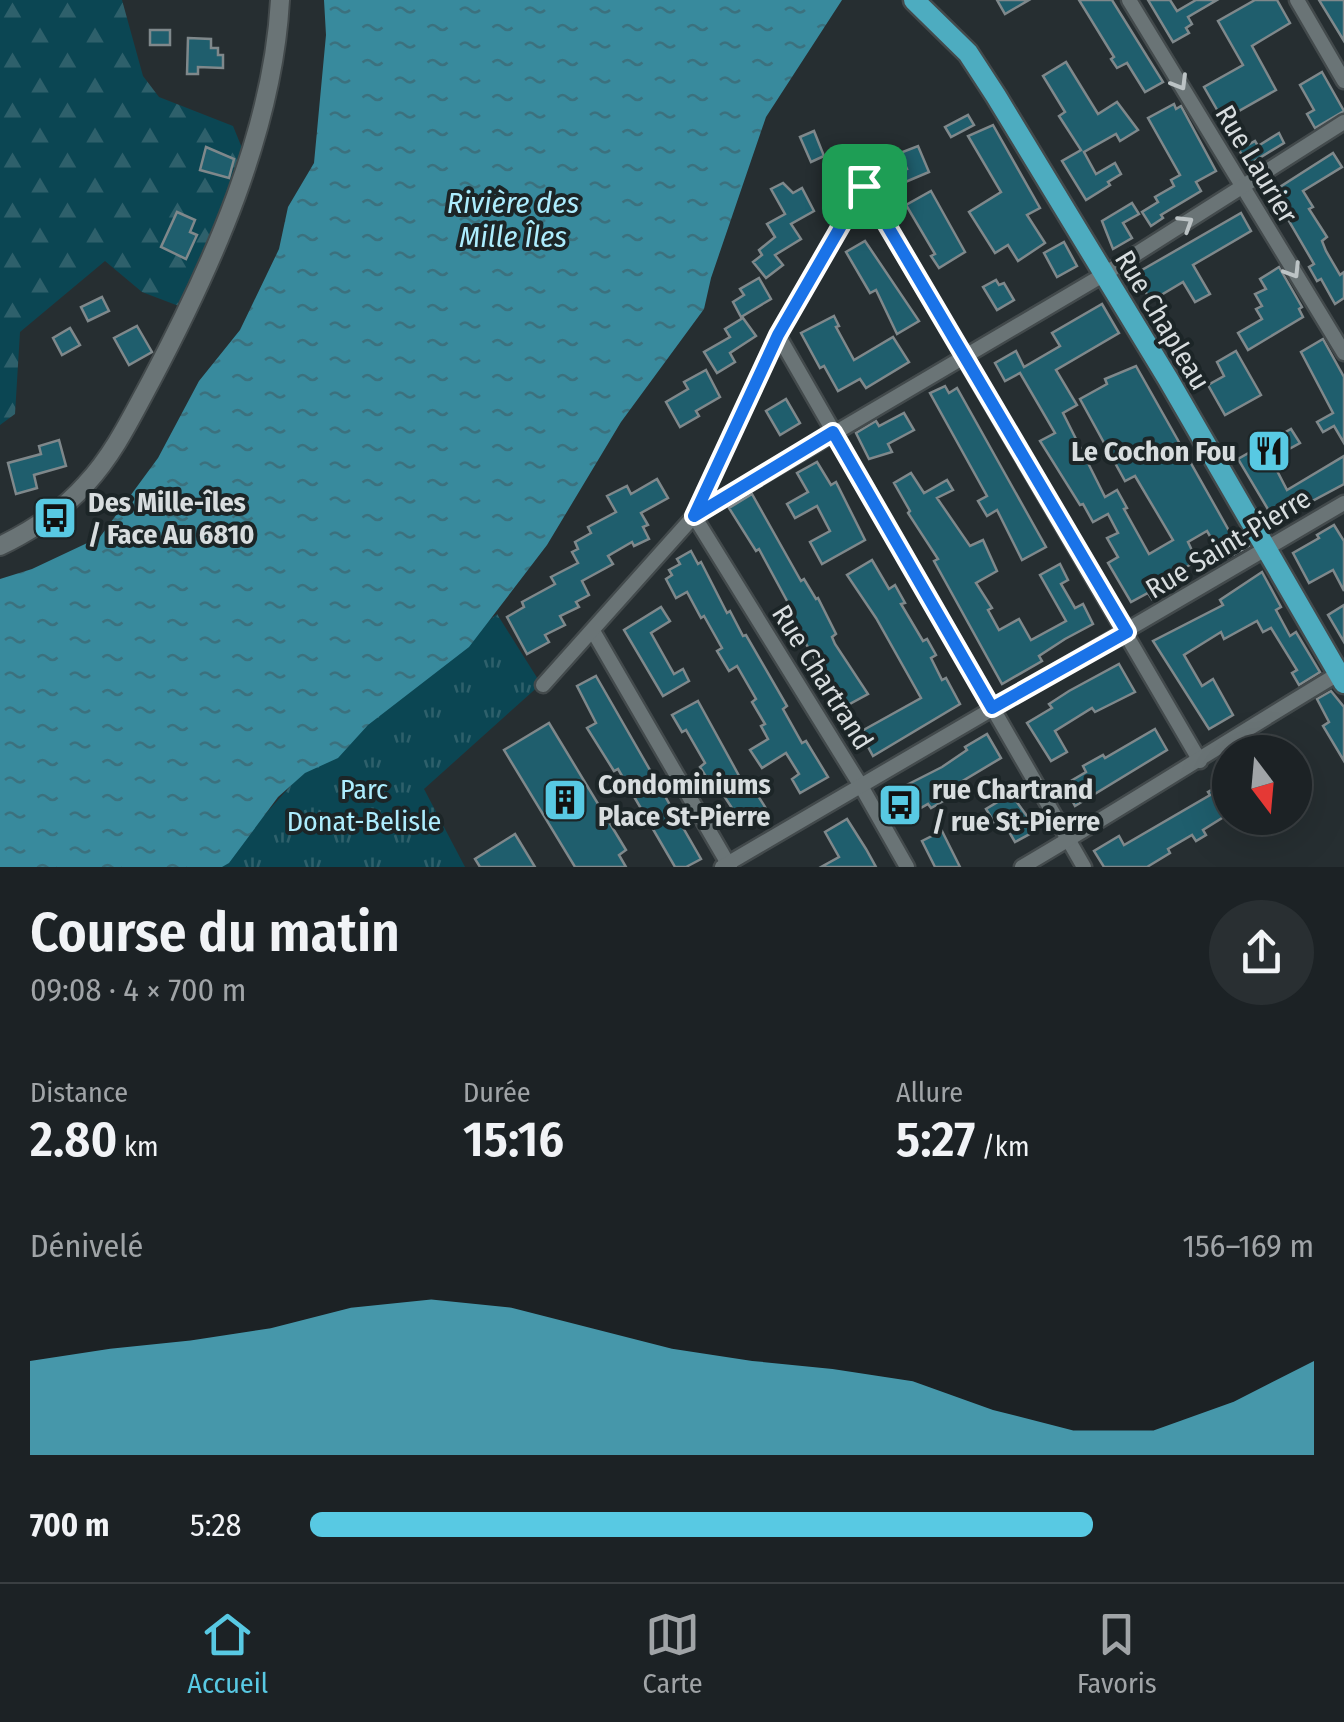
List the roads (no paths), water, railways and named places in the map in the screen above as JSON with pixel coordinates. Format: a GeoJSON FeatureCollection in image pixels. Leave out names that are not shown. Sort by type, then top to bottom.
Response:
{"type":"FeatureCollection","features":[{"type":"Feature","properties":{"kind":"main road","name":"Rue Chapleau"},"geometry":{"type":"LineString","coordinates":[[914,0],[968,54],[1342,676]]}},
{"type":"Feature","properties":{"kind":"street"},"geometry":{"type":"LineString","coordinates":[[0,546],[29,532],[86,485],[120,438],[193,302],[233,205],[260,116],[276,47],[280,0]]}},
{"type":"Feature","properties":{"kind":"street","name":"Rue Laurier"},"geometry":{"type":"LineString","coordinates":[[1129,0],[1344,353]]}},
{"type":"Feature","properties":{"kind":"street"},"geometry":{"type":"LineString","coordinates":[[1297,0],[1344,80]]}},
{"type":"Feature","properties":{"kind":"street"},"geometry":{"type":"LineString","coordinates":[[694,516],[1103,275],[1344,122]]}},
{"type":"Feature","properties":{"kind":"street"},"geometry":{"type":"LineString","coordinates":[[543,686],[694,516],[778,335],[864,186],[1200,761]]}},
{"type":"Feature","properties":{"kind":"street"},"geometry":{"type":"LineString","coordinates":[[778,335],[1084,867]]}},
{"type":"Feature","properties":{"kind":"street","name":"Rue Saint-Pierre"},"geometry":{"type":"LineString","coordinates":[[726,866],[1344,503]]}},
{"type":"Feature","properties":{"kind":"street","name":"Rue Chartrand"},"geometry":{"type":"LineString","coordinates":[[694,516],[861,786],[906,867]]}},
{"type":"Feature","properties":{"kind":"street"},"geometry":{"type":"LineString","coordinates":[[593,631],[726,866]]}},
{"type":"Feature","properties":{"kind":"street"},"geometry":{"type":"LineString","coordinates":[[1022,867],[1200,761],[1254,724],[1342,676]]}},
{"type":"Feature","properties":{"kind":"water","name":"Rivière des Mille Îles"},"geometry":{"type":"Polygon","coordinates":[[[324,0],[842,0],[766,117],[704,309],[621,422],[547,545],[469,647],[368,725],[338,758],[305,773],[278,797],[222,867],[0,867],[0,579],[32,569],[100,537],[158,458],[199,381],[240,330],[279,249],[288,207],[314,163],[326,35],[324,0]]]}},
{"type":"Feature","properties":{"kind":"place","name":"Le Cochon Fou"},"geometry":{"type":"Point","coordinates":[1269,451]}},
{"type":"Feature","properties":{"kind":"place","name":"Des Mille-îles / Face Au 6810"},"geometry":{"type":"Point","coordinates":[55,518]}},
{"type":"Feature","properties":{"kind":"place","name":"Condominiums Place St-Pierre"},"geometry":{"type":"Point","coordinates":[565,800]}},
{"type":"Feature","properties":{"kind":"place","name":"rue Chartrand / rue St-Pierre"},"geometry":{"type":"Point","coordinates":[900,805]}},
{"type":"Feature","properties":{"kind":"park label","name":"Parc Donat-Belisle"},"geometry":{"type":"Point","coordinates":[364,805]}}]}
